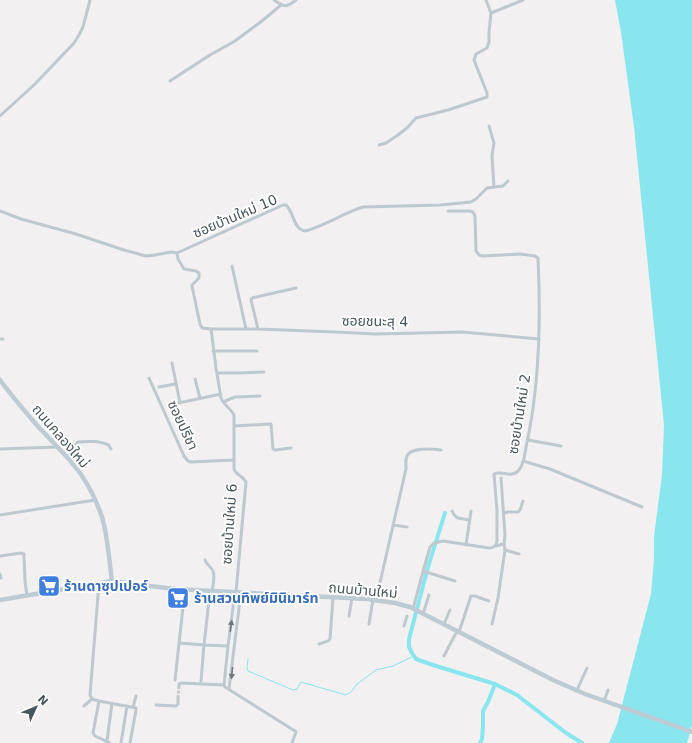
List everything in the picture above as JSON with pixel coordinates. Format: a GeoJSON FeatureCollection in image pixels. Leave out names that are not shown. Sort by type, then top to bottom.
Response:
{"type":"FeatureCollection","features":[{"type":"Feature","properties":{"kind":"street"},"geometry":{"type":"LineString","coordinates":[[0,116],[35,84],[74,43],[83,27],[90,0]]}},
{"type":"Feature","properties":{"kind":"street"},"geometry":{"type":"LineString","coordinates":[[274,0],[281,5],[288,6],[296,0]]}},
{"type":"Feature","properties":{"kind":"street"},"geometry":{"type":"LineString","coordinates":[[379,145],[398,136],[416,118],[448,110],[487,97],[487,93],[474,60],[474,57],[478,53],[489,46],[491,13],[486,0]]}},
{"type":"Feature","properties":{"kind":"street"},"geometry":{"type":"LineString","coordinates":[[491,13],[523,0]]}},
{"type":"Feature","properties":{"kind":"street"},"geometry":{"type":"LineString","coordinates":[[170,81],[235,41],[281,5]]}},
{"type":"Feature","properties":{"kind":"street"},"geometry":{"type":"LineString","coordinates":[[0,108],[4,112]]}},
{"type":"Feature","properties":{"kind":"street"},"geometry":{"type":"LineString","coordinates":[[489,126],[494,144],[492,156],[494,187]]}},
{"type":"Feature","properties":{"kind":"street","name":"ซอยบ้านใหม่ 10"},"geometry":{"type":"LineString","coordinates":[[0,211],[21,219],[76,234],[146,256],[171,252],[177,253],[283,205],[286,205],[289,208],[299,229],[305,231],[363,207],[440,205],[471,202],[487,188],[503,186],[508,181]]}},
{"type":"Feature","properties":{"kind":"street","name":"ซอยบ้านใหม่ 2"},"geometry":{"type":"LineString","coordinates":[[448,211],[473,212],[475,216],[476,251],[479,255],[520,254],[537,257],[539,288],[539,338],[535,392],[528,440],[519,470],[515,473],[506,474],[499,472],[494,474],[497,511],[497,541],[495,546]]}},
{"type":"Feature","properties":{"kind":"street"},"geometry":{"type":"LineString","coordinates":[[177,253],[178,259],[184,269],[199,273],[199,278],[192,285],[194,296],[201,327],[211,329]]}},
{"type":"Feature","properties":{"kind":"street"},"geometry":{"type":"LineString","coordinates":[[232,266],[246,329]]}},
{"type":"Feature","properties":{"kind":"street"},"geometry":{"type":"LineString","coordinates":[[258,329],[251,300],[252,298],[296,288]]}},
{"type":"Feature","properties":{"kind":"street","name":"ซอยชนะสุ 4"},"geometry":{"type":"LineString","coordinates":[[211,329],[258,329],[382,334],[462,332],[539,338]]}},
{"type":"Feature","properties":{"kind":"street","name":"ซอยบ้านใหม่ 6"},"geometry":{"type":"LineString","coordinates":[[211,329],[213,351],[223,402],[234,415],[234,471],[244,478],[246,484],[242,513],[237,592]]}},
{"type":"Feature","properties":{"kind":"street"},"geometry":{"type":"LineString","coordinates":[[213,351],[257,351]]}},
{"type":"Feature","properties":{"kind":"street"},"geometry":{"type":"LineString","coordinates":[[172,364],[180,403]]}},
{"type":"Feature","properties":{"kind":"street"},"geometry":{"type":"LineString","coordinates":[[217,373],[264,372]]}},
{"type":"Feature","properties":{"kind":"street","name":"ซอยปรีชา"},"geometry":{"type":"LineString","coordinates":[[149,378],[184,456],[188,460],[191,462],[233,460]]}},
{"type":"Feature","properties":{"kind":"street"},"geometry":{"type":"LineString","coordinates":[[195,379],[200,398]]}},
{"type":"Feature","properties":{"kind":"street","name":"ถนนคลองใหม่"},"geometry":{"type":"LineString","coordinates":[[0,380],[36,424],[81,474],[89,487],[101,516],[105,531],[112,581]]}},
{"type":"Feature","properties":{"kind":"street"},"geometry":{"type":"LineString","coordinates":[[159,387],[175,384]]}},
{"type":"Feature","properties":{"kind":"street"},"geometry":{"type":"LineString","coordinates":[[169,405],[221,394]]}},
{"type":"Feature","properties":{"kind":"street"},"geometry":{"type":"LineString","coordinates":[[223,402],[235,397],[260,396]]}},
{"type":"Feature","properties":{"kind":"street"},"geometry":{"type":"LineString","coordinates":[[234,426],[271,424],[273,449],[291,448]]}},
{"type":"Feature","properties":{"kind":"street"},"geometry":{"type":"LineString","coordinates":[[528,440],[560,446]]}},
{"type":"Feature","properties":{"kind":"street"},"geometry":{"type":"LineString","coordinates":[[68,459],[74,446],[78,442],[108,444],[111,449]]}},
{"type":"Feature","properties":{"kind":"street"},"geometry":{"type":"LineString","coordinates":[[0,450],[58,447]]}},
{"type":"Feature","properties":{"kind":"street"},"geometry":{"type":"LineString","coordinates":[[368,624],[406,469],[406,457],[408,454],[425,449],[440,450]]}},
{"type":"Feature","properties":{"kind":"street"},"geometry":{"type":"LineString","coordinates":[[523,460],[550,469],[642,507]]}},
{"type":"Feature","properties":{"kind":"street"},"geometry":{"type":"LineString","coordinates":[[492,624],[498,598],[505,550],[502,478]]}},
{"type":"Feature","properties":{"kind":"street"},"geometry":{"type":"LineString","coordinates":[[0,515],[95,500]]}},
{"type":"Feature","properties":{"kind":"street"},"geometry":{"type":"LineString","coordinates":[[504,513],[518,512],[523,501]]}},
{"type":"Feature","properties":{"kind":"street"},"geometry":{"type":"LineString","coordinates":[[452,511],[454,516],[469,520]]}},
{"type":"Feature","properties":{"kind":"street"},"geometry":{"type":"LineString","coordinates":[[466,545],[471,511]]}},
{"type":"Feature","properties":{"kind":"street"},"geometry":{"type":"LineString","coordinates":[[393,525],[407,527]]}},
{"type":"Feature","properties":{"kind":"street"},"geometry":{"type":"LineString","coordinates":[[404,626],[408,614],[412,608],[430,548],[434,543],[443,541],[489,548],[504,544]]}},
{"type":"Feature","properties":{"kind":"street"},"geometry":{"type":"LineString","coordinates":[[505,550],[519,554]]}},
{"type":"Feature","properties":{"kind":"street"},"geometry":{"type":"LineString","coordinates":[[0,556],[21,553],[24,554],[27,596]]}},
{"type":"Feature","properties":{"kind":"street"},"geometry":{"type":"LineString","coordinates":[[201,680],[213,571],[207,564],[206,560]]}},
{"type":"Feature","properties":{"kind":"street"},"geometry":{"type":"LineString","coordinates":[[423,572],[455,581]]}},
{"type":"Feature","properties":{"kind":"street"},"geometry":{"type":"LineString","coordinates":[[0,574],[1,578]]}},
{"type":"Feature","properties":{"kind":"street","name":"ถนนบ้านใหม่"},"geometry":{"type":"LineString","coordinates":[[0,600],[112,581],[185,589],[352,598],[395,603],[412,608],[553,680],[604,701],[692,732]]}},
{"type":"Feature","properties":{"kind":"street"},"geometry":{"type":"LineString","coordinates":[[92,699],[90,695],[99,583]]}},
{"type":"Feature","properties":{"kind":"street"},"geometry":{"type":"LineString","coordinates":[[175,680],[185,589]]}},
{"type":"Feature","properties":{"kind":"street"},"geometry":{"type":"LineString","coordinates":[[224,685],[231,624],[237,592]]}},
{"type":"Feature","properties":{"kind":"street"},"geometry":{"type":"LineString","coordinates":[[230,687],[237,592]]}},
{"type":"Feature","properties":{"kind":"street"},"geometry":{"type":"LineString","coordinates":[[422,614],[430,595]]}},
{"type":"Feature","properties":{"kind":"street"},"geometry":{"type":"LineString","coordinates":[[444,656],[458,632],[471,596],[489,601]]}},
{"type":"Feature","properties":{"kind":"street"},"geometry":{"type":"LineString","coordinates":[[319,644],[330,639],[333,598]]}},
{"type":"Feature","properties":{"kind":"street"},"geometry":{"type":"LineString","coordinates":[[349,616],[352,598]]}},
{"type":"Feature","properties":{"kind":"street"},"geometry":{"type":"LineString","coordinates":[[444,624],[450,610]]}},
{"type":"Feature","properties":{"kind":"street"},"geometry":{"type":"LineString","coordinates":[[179,643],[228,646]]}},
{"type":"Feature","properties":{"kind":"street"},"geometry":{"type":"LineString","coordinates":[[577,690],[587,668]]}},
{"type":"Feature","properties":{"kind":"street"},"geometry":{"type":"LineString","coordinates":[[179,686],[181,683],[224,685],[230,687],[241,698],[295,731],[296,732],[292,743]]}},
{"type":"Feature","properties":{"kind":"street"},"geometry":{"type":"LineString","coordinates":[[604,701],[608,690]]}},
{"type":"Feature","properties":{"kind":"street"},"geometry":{"type":"LineString","coordinates":[[133,707],[136,696]]}},
{"type":"Feature","properties":{"kind":"street"},"geometry":{"type":"LineString","coordinates":[[156,705],[176,706],[178,704],[178,698]]}},
{"type":"Feature","properties":{"kind":"street"},"geometry":{"type":"LineString","coordinates":[[92,699],[136,708],[130,743]]}},
{"type":"Feature","properties":{"kind":"street"},"geometry":{"type":"LineString","coordinates":[[84,706],[92,699]]}},
{"type":"Feature","properties":{"kind":"street"},"geometry":{"type":"LineString","coordinates":[[99,701],[94,733],[95,736],[108,742],[112,703]]}},
{"type":"Feature","properties":{"kind":"street"},"geometry":{"type":"LineString","coordinates":[[121,743],[127,706]]}},
{"type":"Feature","properties":{"kind":"water"},"geometry":{"type":"Polygon","coordinates":[[[615,0],[692,0],[692,725],[687,743],[609,743],[617,724],[651,594],[654,536],[662,475],[664,425],[634,127],[615,0]]]}},
{"type":"Feature","properties":{"kind":"waterway"},"geometry":{"type":"LineString","coordinates":[[445,513],[428,567],[409,639],[409,647],[412,653],[416,659],[495,684],[517,695],[566,733],[582,743]]}},
{"type":"Feature","properties":{"kind":"waterway"},"geometry":{"type":"LineString","coordinates":[[248,659],[248,671],[293,690],[297,689],[301,682],[346,695],[351,692],[357,684],[376,670],[393,666],[414,656]]}},
{"type":"Feature","properties":{"kind":"waterway"},"geometry":{"type":"LineString","coordinates":[[480,743],[482,739],[483,711],[495,684]]}},
{"type":"Feature","properties":{"kind":"tunnel"},"geometry":{"type":"LineString","coordinates":[[178,698],[179,686]]}},
{"type":"Feature","properties":{"kind":"place","name":"ร้านดาซุปเปอร์"},"geometry":{"type":"Point","coordinates":[49,586]}},
{"type":"Feature","properties":{"kind":"place","name":"ร้านสวนทิพย์มินิมาร์ท"},"geometry":{"type":"Point","coordinates":[178,598]}}]}
